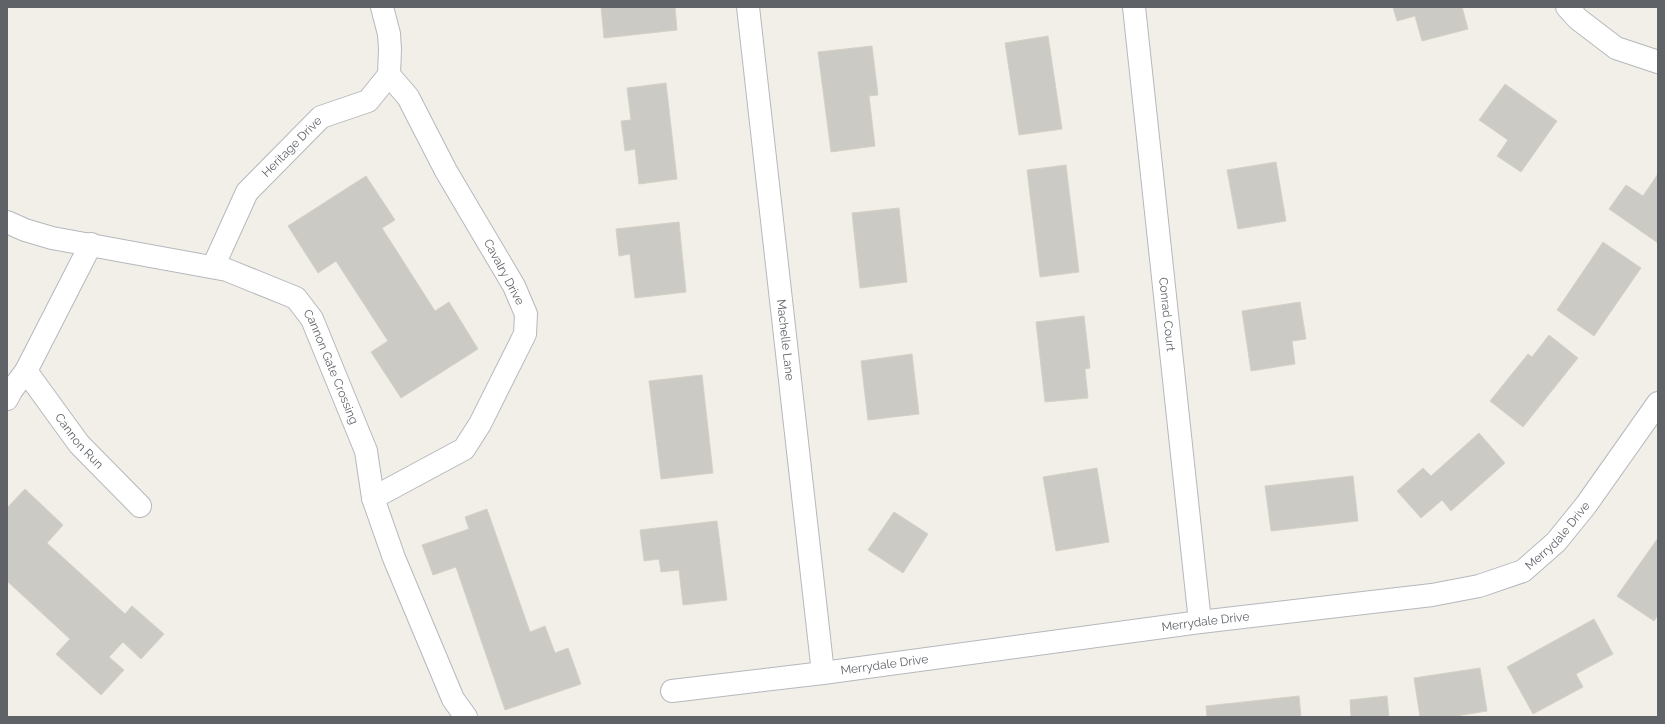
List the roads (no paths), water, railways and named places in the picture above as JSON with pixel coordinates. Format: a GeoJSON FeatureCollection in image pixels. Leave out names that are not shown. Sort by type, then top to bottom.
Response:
{"type":"FeatureCollection","features":[{"type":"Feature","properties":{"kind":"street"},"geometry":{"type":"LineString","coordinates":[[382,7],[390,49],[389,75]]}},
{"type":"Feature","properties":{"kind":"street","name":"Machelle Lane"},"geometry":{"type":"LineString","coordinates":[[748,7],[823,673]]}},
{"type":"Feature","properties":{"kind":"street","name":"Conrad Court"},"geometry":{"type":"LineString","coordinates":[[1134,7],[1200,622]]}},
{"type":"Feature","properties":{"kind":"street"},"geometry":{"type":"LineString","coordinates":[[1567,7],[1578,19],[1616,48],[1658,62]]}},
{"type":"Feature","properties":{"kind":"street","name":"Heritage Drive"},"geometry":{"type":"LineString","coordinates":[[213,267],[247,192],[321,116],[368,101],[389,75]]}},
{"type":"Feature","properties":{"kind":"street","name":"Cavalry Drive"},"geometry":{"type":"LineString","coordinates":[[373,498],[464,449],[480,424],[525,334],[526,314],[514,286],[446,171],[408,97],[389,75]]}},
{"type":"Feature","properties":{"kind":"street","name":"Cannon Gate Crossing"},"geometry":{"type":"LineString","coordinates":[[7,222],[25,230],[52,238],[227,270],[296,298],[312,319],[366,451],[373,498],[394,558],[450,692],[466,717]]}},
{"type":"Feature","properties":{"kind":"street"},"geometry":{"type":"LineString","coordinates":[[7,399],[26,371],[91,244]]}},
{"type":"Feature","properties":{"kind":"street","name":"Cannon Run"},"geometry":{"type":"LineString","coordinates":[[26,371],[79,444],[140,506]]}},
{"type":"Feature","properties":{"kind":"street","name":"Merrydale Drive"},"geometry":{"type":"LineString","coordinates":[[672,691],[823,673],[1200,622],[1432,595],[1479,586],[1523,571],[1556,542],[1586,505],[1658,403]]}}]}
